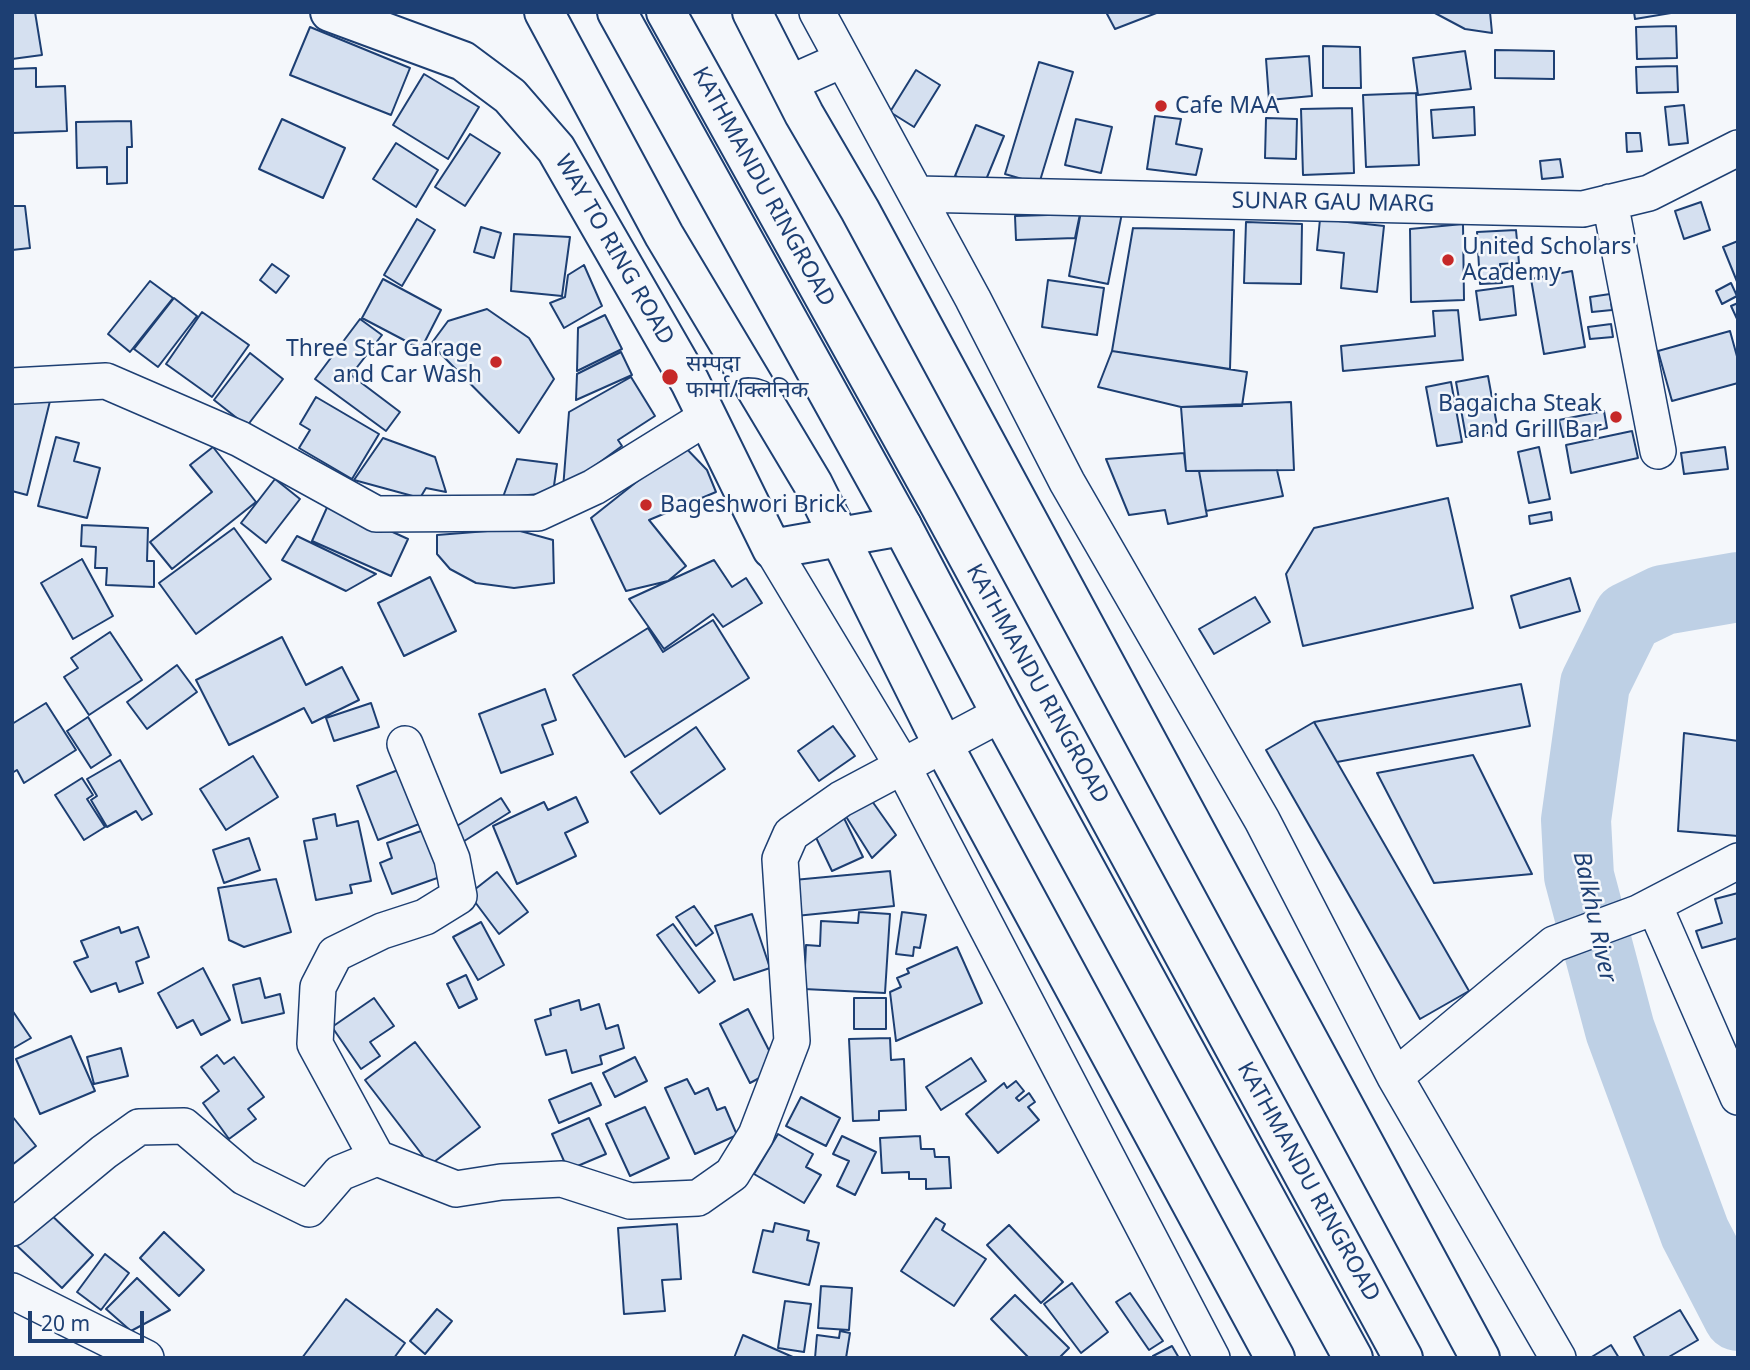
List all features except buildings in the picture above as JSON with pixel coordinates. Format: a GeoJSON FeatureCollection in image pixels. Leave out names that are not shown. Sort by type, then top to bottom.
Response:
{"type":"FeatureCollection","features":[{"type":"Feature","properties":{"kind":"main road","name":"WAY TO RING ROAD"},"geometry":{"type":"LineString","coordinates":[[330,12],[463,61],[510,96],[556,149],[658,324],[772,549]]}},
{"type":"Feature","properties":{"kind":"main road"},"geometry":{"type":"LineString","coordinates":[[544,12],[664,235],[841,536],[942,743],[1275,1358]]}},
{"type":"Feature","properties":{"kind":"main road","name":"KATHMANDU RINGROAD"},"geometry":{"type":"LineString","coordinates":[[617,12],[902,526],[1001,714],[1353,1358]]}},
{"type":"Feature","properties":{"kind":"main road","name":"KATHMANDU RINGROAD"},"geometry":{"type":"LineString","coordinates":[[666,12],[943,512],[1403,1358]]}},
{"type":"Feature","properties":{"kind":"main road"},"geometry":{"type":"LineString","coordinates":[[752,12],[804,114],[860,210],[1480,1358]]}},
{"type":"Feature","properties":{"kind":"main road"},"geometry":{"type":"LineString","coordinates":[[772,549],[902,526]]}},
{"type":"Feature","properties":{"kind":"street"},"geometry":{"type":"LineString","coordinates":[[817,12],[1067,482],[1262,820],[1395,1077],[1558,1358]]}},
{"type":"Feature","properties":{"kind":"street"},"geometry":{"type":"LineString","coordinates":[[790,83],[842,60]]}},
{"type":"Feature","properties":{"kind":"street","name":"SUNAR GAU MARG"},"geometry":{"type":"LineString","coordinates":[[916,194],[1583,209],[1649,193],[1738,148]]}},
{"type":"Feature","properties":{"kind":"street"},"geometry":{"type":"LineString","coordinates":[[1610,202],[1658,451]]}},
{"type":"Feature","properties":{"kind":"street"},"geometry":{"type":"LineString","coordinates":[[12,386],[106,381],[240,439],[376,514],[538,513],[594,487],[706,417]]}},
{"type":"Feature","properties":{"kind":"street"},"geometry":{"type":"LineString","coordinates":[[772,549],[902,765],[1212,1358]]}},
{"type":"Feature","properties":{"kind":"street"},"geometry":{"type":"LineString","coordinates":[[405,744],[452,859],[459,897],[425,917],[382,931],[335,954],[318,987],[314,1044],[377,1158],[456,1189],[501,1182],[562,1180],[630,1201],[698,1198],[732,1174],[756,1135],[792,1041],[780,859],[791,834],[841,799],[1001,714]]}},
{"type":"Feature","properties":{"kind":"street"},"geometry":{"type":"LineString","coordinates":[[1395,1077],[1553,944],[1646,909],[1738,861]]}},
{"type":"Feature","properties":{"kind":"street"},"geometry":{"type":"LineString","coordinates":[[1646,909],[1738,1097]]}},
{"type":"Feature","properties":{"kind":"street"},"geometry":{"type":"LineString","coordinates":[[12,1228],[104,1152],[139,1127],[184,1126],[244,1177],[309,1209],[340,1173],[377,1158]]}},
{"type":"Feature","properties":{"kind":"street"},"geometry":{"type":"LineString","coordinates":[[12,1291],[146,1358]]}},
{"type":"Feature","properties":{"kind":"waterway","name":"Balkhu River"},"geometry":{"type":"LineString","coordinates":[[1738,587],[1663,600],[1628,617],[1595,684],[1576,820],[1579,876],[1620,1030],[1695,1233],[1738,1316]]}},
{"type":"Feature","properties":{"kind":"place","name":"Cafe MAA"},"geometry":{"type":"Point","coordinates":[1161,106]}},
{"type":"Feature","properties":{"kind":"place","name":"United Scholars' Academy"},"geometry":{"type":"Point","coordinates":[1448,260]}},
{"type":"Feature","properties":{"kind":"place","name":"Three Star Garage and Car Wash"},"geometry":{"type":"Point","coordinates":[496,362]}},
{"type":"Feature","properties":{"kind":"place","name":"सम्पदा फार्मा/क्लिनिक"},"geometry":{"type":"Point","coordinates":[670,377]}},
{"type":"Feature","properties":{"kind":"place","name":"Bagaicha Steak and Grill Bar"},"geometry":{"type":"Point","coordinates":[1616,417]}},
{"type":"Feature","properties":{"kind":"place","name":"Bageshwori Brick"},"geometry":{"type":"Point","coordinates":[646,505]}}]}
